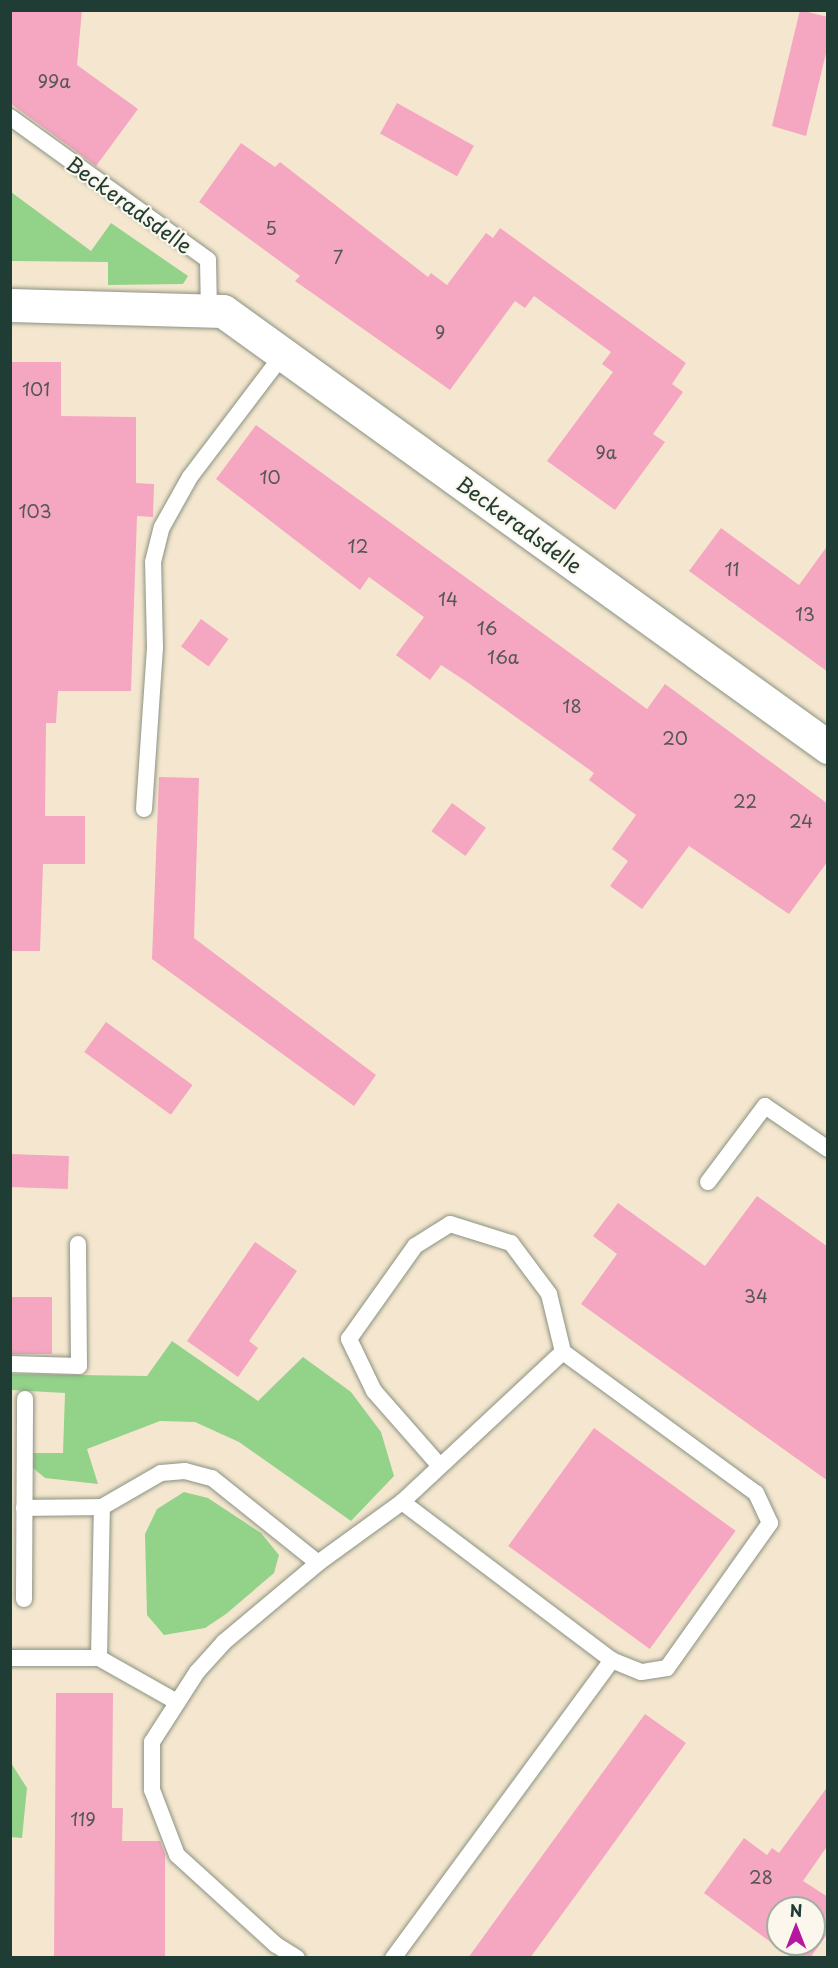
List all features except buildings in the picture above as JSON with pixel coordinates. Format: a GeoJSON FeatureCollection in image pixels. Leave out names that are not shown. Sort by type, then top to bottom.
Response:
{"type":"FeatureCollection","features":[{"type":"Feature","properties":{"kind":"street","name":"Beckeradsdelle"},"geometry":{"type":"LineString","coordinates":[[10,306],[223,311],[282,356],[828,747]]}},
{"type":"Feature","properties":{"kind":"lane","name":"Beckeradsdelle"},"geometry":{"type":"LineString","coordinates":[[10,117],[208,260],[209,312]]}},
{"type":"Feature","properties":{"kind":"lane"},"geometry":{"type":"LineString","coordinates":[[144,809],[155,647],[153,562],[162,527],[190,477],[282,356]]}},
{"type":"Feature","properties":{"kind":"lane"},"geometry":{"type":"LineString","coordinates":[[708,1182],[765,1106],[828,1149]]}},
{"type":"Feature","properties":{"kind":"lane"},"geometry":{"type":"LineString","coordinates":[[402,1502],[612,1660],[641,1672],[667,1668],[770,1524],[756,1493],[563,1352],[549,1294],[511,1243],[450,1224],[415,1246],[349,1339],[374,1391],[439,1465]]}},
{"type":"Feature","properties":{"kind":"lane"},"geometry":{"type":"LineString","coordinates":[[10,1364],[79,1366],[78,1244]]}},
{"type":"Feature","properties":{"kind":"lane"},"geometry":{"type":"LineString","coordinates":[[297,1958],[276,1945],[177,1855],[152,1790],[152,1742],[177,1702],[224,1642],[318,1563],[402,1502],[439,1465],[516,1401],[563,1352]]}},
{"type":"Feature","properties":{"kind":"lane"},"geometry":{"type":"LineString","coordinates":[[24,1599],[25,1399]]}},
{"type":"Feature","properties":{"kind":"lane"},"geometry":{"type":"LineString","coordinates":[[24,1508],[102,1507],[161,1473],[185,1471],[212,1478],[318,1563]]}},
{"type":"Feature","properties":{"kind":"lane"},"geometry":{"type":"LineString","coordinates":[[99,1658],[102,1507]]}},
{"type":"Feature","properties":{"kind":"lane"},"geometry":{"type":"LineString","coordinates":[[10,1658],[99,1658],[177,1702]]}},
{"type":"Feature","properties":{"kind":"lane"},"geometry":{"type":"LineString","coordinates":[[393,1958],[612,1660]]}},
{"type":"Feature","properties":{"kind":"green space"},"geometry":{"type":"Polygon","coordinates":[[[11,192],[91,251],[111,223],[188,276],[183,284],[108,285],[108,262],[11,261],[11,192]]]}},
{"type":"Feature","properties":{"kind":"green space"},"geometry":{"type":"Polygon","coordinates":[[[172,1341],[258,1401],[303,1357],[351,1392],[381,1432],[394,1476],[351,1521],[239,1442],[195,1422],[160,1421],[87,1449],[98,1484],[45,1478],[33,1468],[30,1453],[63,1453],[65,1393],[11,1390],[11,1374],[147,1376],[172,1341]]]}},
{"type":"Feature","properties":{"kind":"green space"},"geometry":{"type":"Polygon","coordinates":[[[184,1492],[208,1498],[261,1533],[279,1555],[274,1573],[226,1614],[205,1628],[164,1635],[147,1615],[145,1534],[157,1509],[184,1492]]]}},
{"type":"Feature","properties":{"kind":"green space"},"geometry":{"type":"Polygon","coordinates":[[[11,1763],[27,1788],[22,1838],[11,1837],[11,1763]]]}}]}
